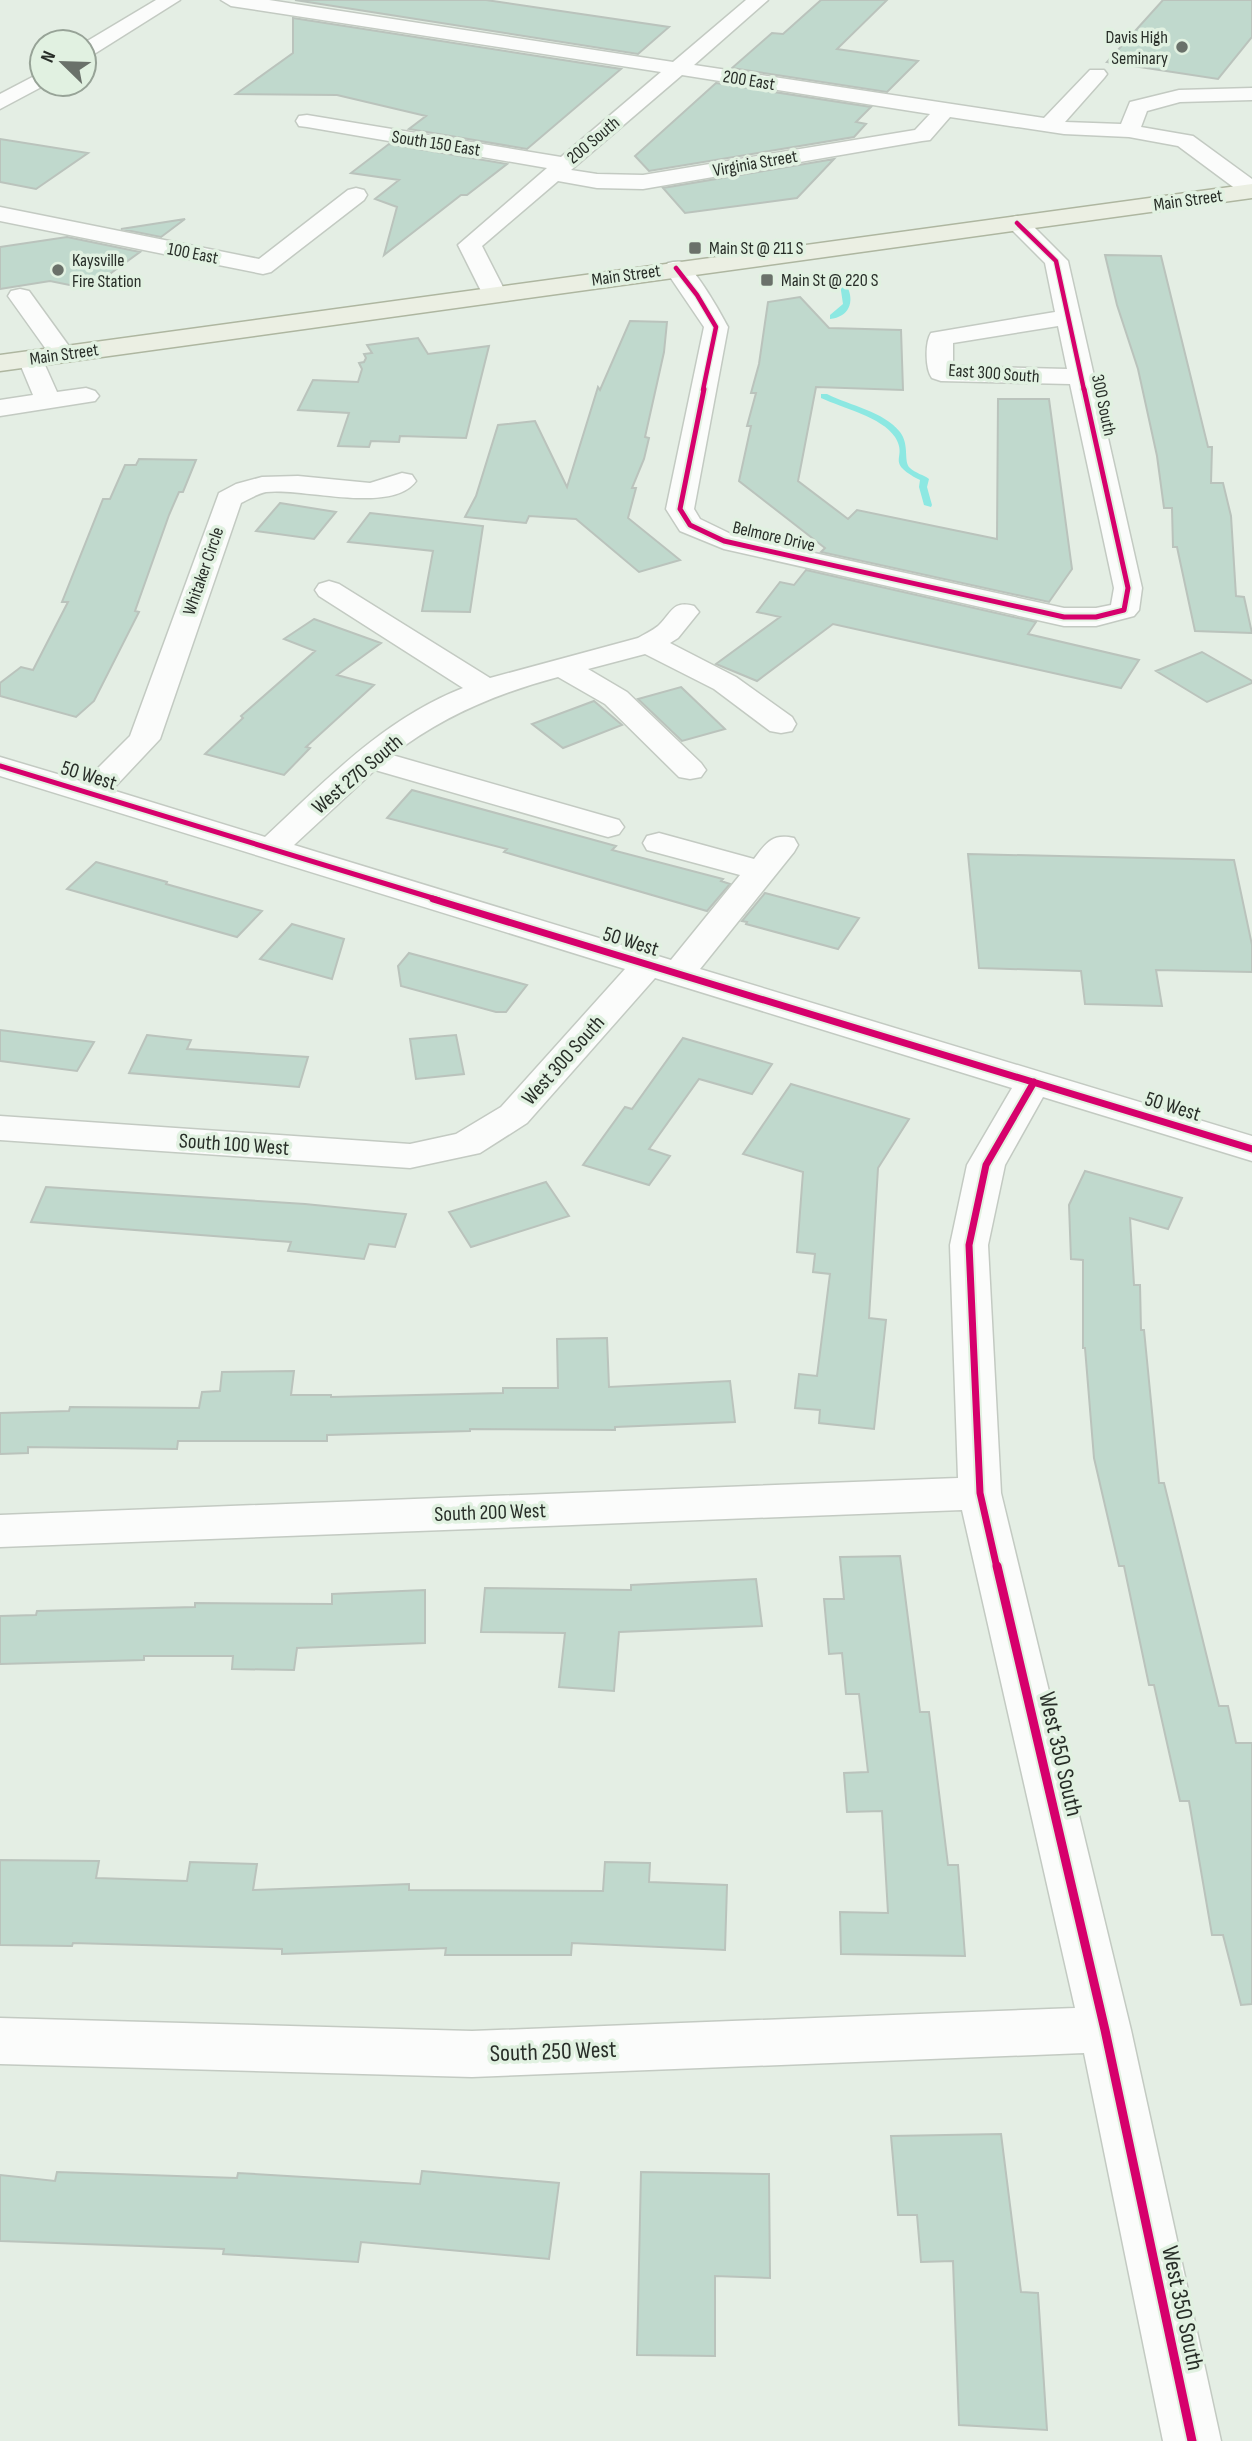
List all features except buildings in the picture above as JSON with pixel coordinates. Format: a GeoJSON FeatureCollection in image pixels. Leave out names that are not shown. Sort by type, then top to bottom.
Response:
{"type":"FeatureCollection","features":[{"type":"Feature","properties":{"kind":"main road","name":"Main Street"},"geometry":{"type":"LineString","coordinates":[[0,363],[494,293],[1252,191]]}},
{"type":"Feature","properties":{"kind":"street"},"geometry":{"type":"LineString","coordinates":[[98,44],[170,0]]}},
{"type":"Feature","properties":{"kind":"street","name":"200 East"},"geometry":{"type":"LineString","coordinates":[[231,0],[1049,126],[1129,131],[1185,141],[1252,191]]}},
{"type":"Feature","properties":{"kind":"street","name":"200 South"},"geometry":{"type":"LineString","coordinates":[[494,293],[470,245],[758,0]]}},
{"type":"Feature","properties":{"kind":"street"},"geometry":{"type":"LineString","coordinates":[[1049,126],[1097,74]]}},
{"type":"Feature","properties":{"kind":"street"},"geometry":{"type":"LineString","coordinates":[[0,103],[28,86]]}},
{"type":"Feature","properties":{"kind":"street"},"geometry":{"type":"LineString","coordinates":[[1129,131],[1138,107],[1179,96],[1252,94]]}},
{"type":"Feature","properties":{"kind":"street","name":"Virginia Street"},"geometry":{"type":"LineString","coordinates":[[559,169],[597,181],[643,182],[922,135],[945,110]]}},
{"type":"Feature","properties":{"kind":"street","name":"South 150 East"},"geometry":{"type":"LineString","coordinates":[[307,121],[559,169]]}},
{"type":"Feature","properties":{"kind":"street","name":"100 East"},"geometry":{"type":"LineString","coordinates":[[0,214],[263,267],[356,195]]}},
{"type":"Feature","properties":{"kind":"street","name":"300 South"},"geometry":{"type":"LineString","coordinates":[[1017,223],[1056,261],[1128,588],[1124,610]]}},
{"type":"Feature","properties":{"kind":"street","name":"Belmore Drive"},"geometry":{"type":"LineString","coordinates":[[676,268],[697,295],[716,327],[680,509],[690,526],[724,541],[1064,617],[1096,617],[1124,610]]}},
{"type":"Feature","properties":{"kind":"street"},"geometry":{"type":"LineString","coordinates":[[20,296],[62,354]]}},
{"type":"Feature","properties":{"kind":"street","name":"East 300 South"},"geometry":{"type":"LineString","coordinates":[[1069,317],[940,338],[941,373],[1082,377]]}},
{"type":"Feature","properties":{"kind":"street"},"geometry":{"type":"LineString","coordinates":[[31,359],[48,401]]}},
{"type":"Feature","properties":{"kind":"street"},"geometry":{"type":"LineString","coordinates":[[0,408],[86,396]]}},
{"type":"Feature","properties":{"kind":"street","name":"Whitaker Circle"},"geometry":{"type":"LineString","coordinates":[[90,794],[144,739],[229,499],[246,488],[274,483],[371,491],[402,481]]}},
{"type":"Feature","properties":{"kind":"street"},"geometry":{"type":"LineString","coordinates":[[330,590],[487,690]]}},
{"type":"Feature","properties":{"kind":"street","name":"West 270 South"},"geometry":{"type":"LineString","coordinates":[[271,849],[368,758],[439,710],[487,690],[648,644],[668,632],[684,612]]}},
{"type":"Feature","properties":{"kind":"street"},"geometry":{"type":"LineString","coordinates":[[648,644],[725,683],[781,724]]}},
{"type":"Feature","properties":{"kind":"street"},"geometry":{"type":"LineString","coordinates":[[565,668],[616,698],[690,770]]}},
{"type":"Feature","properties":{"kind":"street"},"geometry":{"type":"LineString","coordinates":[[368,758],[608,827]]}},
{"type":"Feature","properties":{"kind":"street","name":"50 West"},"geometry":{"type":"LineString","coordinates":[[0,766],[1252,1149]]}},
{"type":"Feature","properties":{"kind":"street"},"geometry":{"type":"LineString","coordinates":[[659,843],[761,871]]}},
{"type":"Feature","properties":{"kind":"street","name":"West 300 South"},"geometry":{"type":"LineString","coordinates":[[467,1144],[514,1115],[761,871],[782,845]]}},
{"type":"Feature","properties":{"kind":"street","name":"West 350 South"},"geometry":{"type":"LineString","coordinates":[[1034,1082],[986,1165],[970,1245],[980,1493],[1105,2030],[1192,2441]]}},
{"type":"Feature","properties":{"kind":"street","name":"South 100 West"},"geometry":{"type":"LineString","coordinates":[[0,1128],[410,1156],[467,1144]]}},
{"type":"Feature","properties":{"kind":"street","name":"South 200 West"},"geometry":{"type":"LineString","coordinates":[[0,1531],[980,1493]]}},
{"type":"Feature","properties":{"kind":"street","name":"South 250 West"},"geometry":{"type":"LineString","coordinates":[[0,2041],[472,2054],[1105,2030]]}},
{"type":"Feature","properties":{"kind":"waterway"},"geometry":{"type":"LineString","coordinates":[[833,317],[847,304],[843,286]]}},
{"type":"Feature","properties":{"kind":"waterway"},"geometry":{"type":"LineString","coordinates":[[824,396],[890,426],[903,447],[902,462],[907,470],[925,479],[923,487],[928,505]]}},
{"type":"Feature","properties":{"kind":"cycle path"},"geometry":{"type":"LineString","coordinates":[[676,268],[697,295],[716,327],[680,509],[690,525],[724,541],[1064,617],[1096,617],[1124,610],[1128,588],[1056,261],[1017,223]]}},
{"type":"Feature","properties":{"kind":"cycle path"},"geometry":{"type":"LineString","coordinates":[[0,766],[1252,1149]]}},
{"type":"Feature","properties":{"kind":"cycle path"},"geometry":{"type":"LineString","coordinates":[[1034,1082],[986,1165],[969,1245],[980,1493],[1105,2030],[1192,2441]]}},
{"type":"Feature","properties":{"kind":"place","name":"Davis High Seminary"},"geometry":{"type":"Point","coordinates":[1182,47]}},
{"type":"Feature","properties":{"kind":"place","name":"Main St @ 211 S"},"geometry":{"type":"Point","coordinates":[695,248]}},
{"type":"Feature","properties":{"kind":"place","name":"Kaysville Fire Station"},"geometry":{"type":"Point","coordinates":[58,270]}},
{"type":"Feature","properties":{"kind":"place","name":"Main St @ 220 S"},"geometry":{"type":"Point","coordinates":[767,280]}}]}
